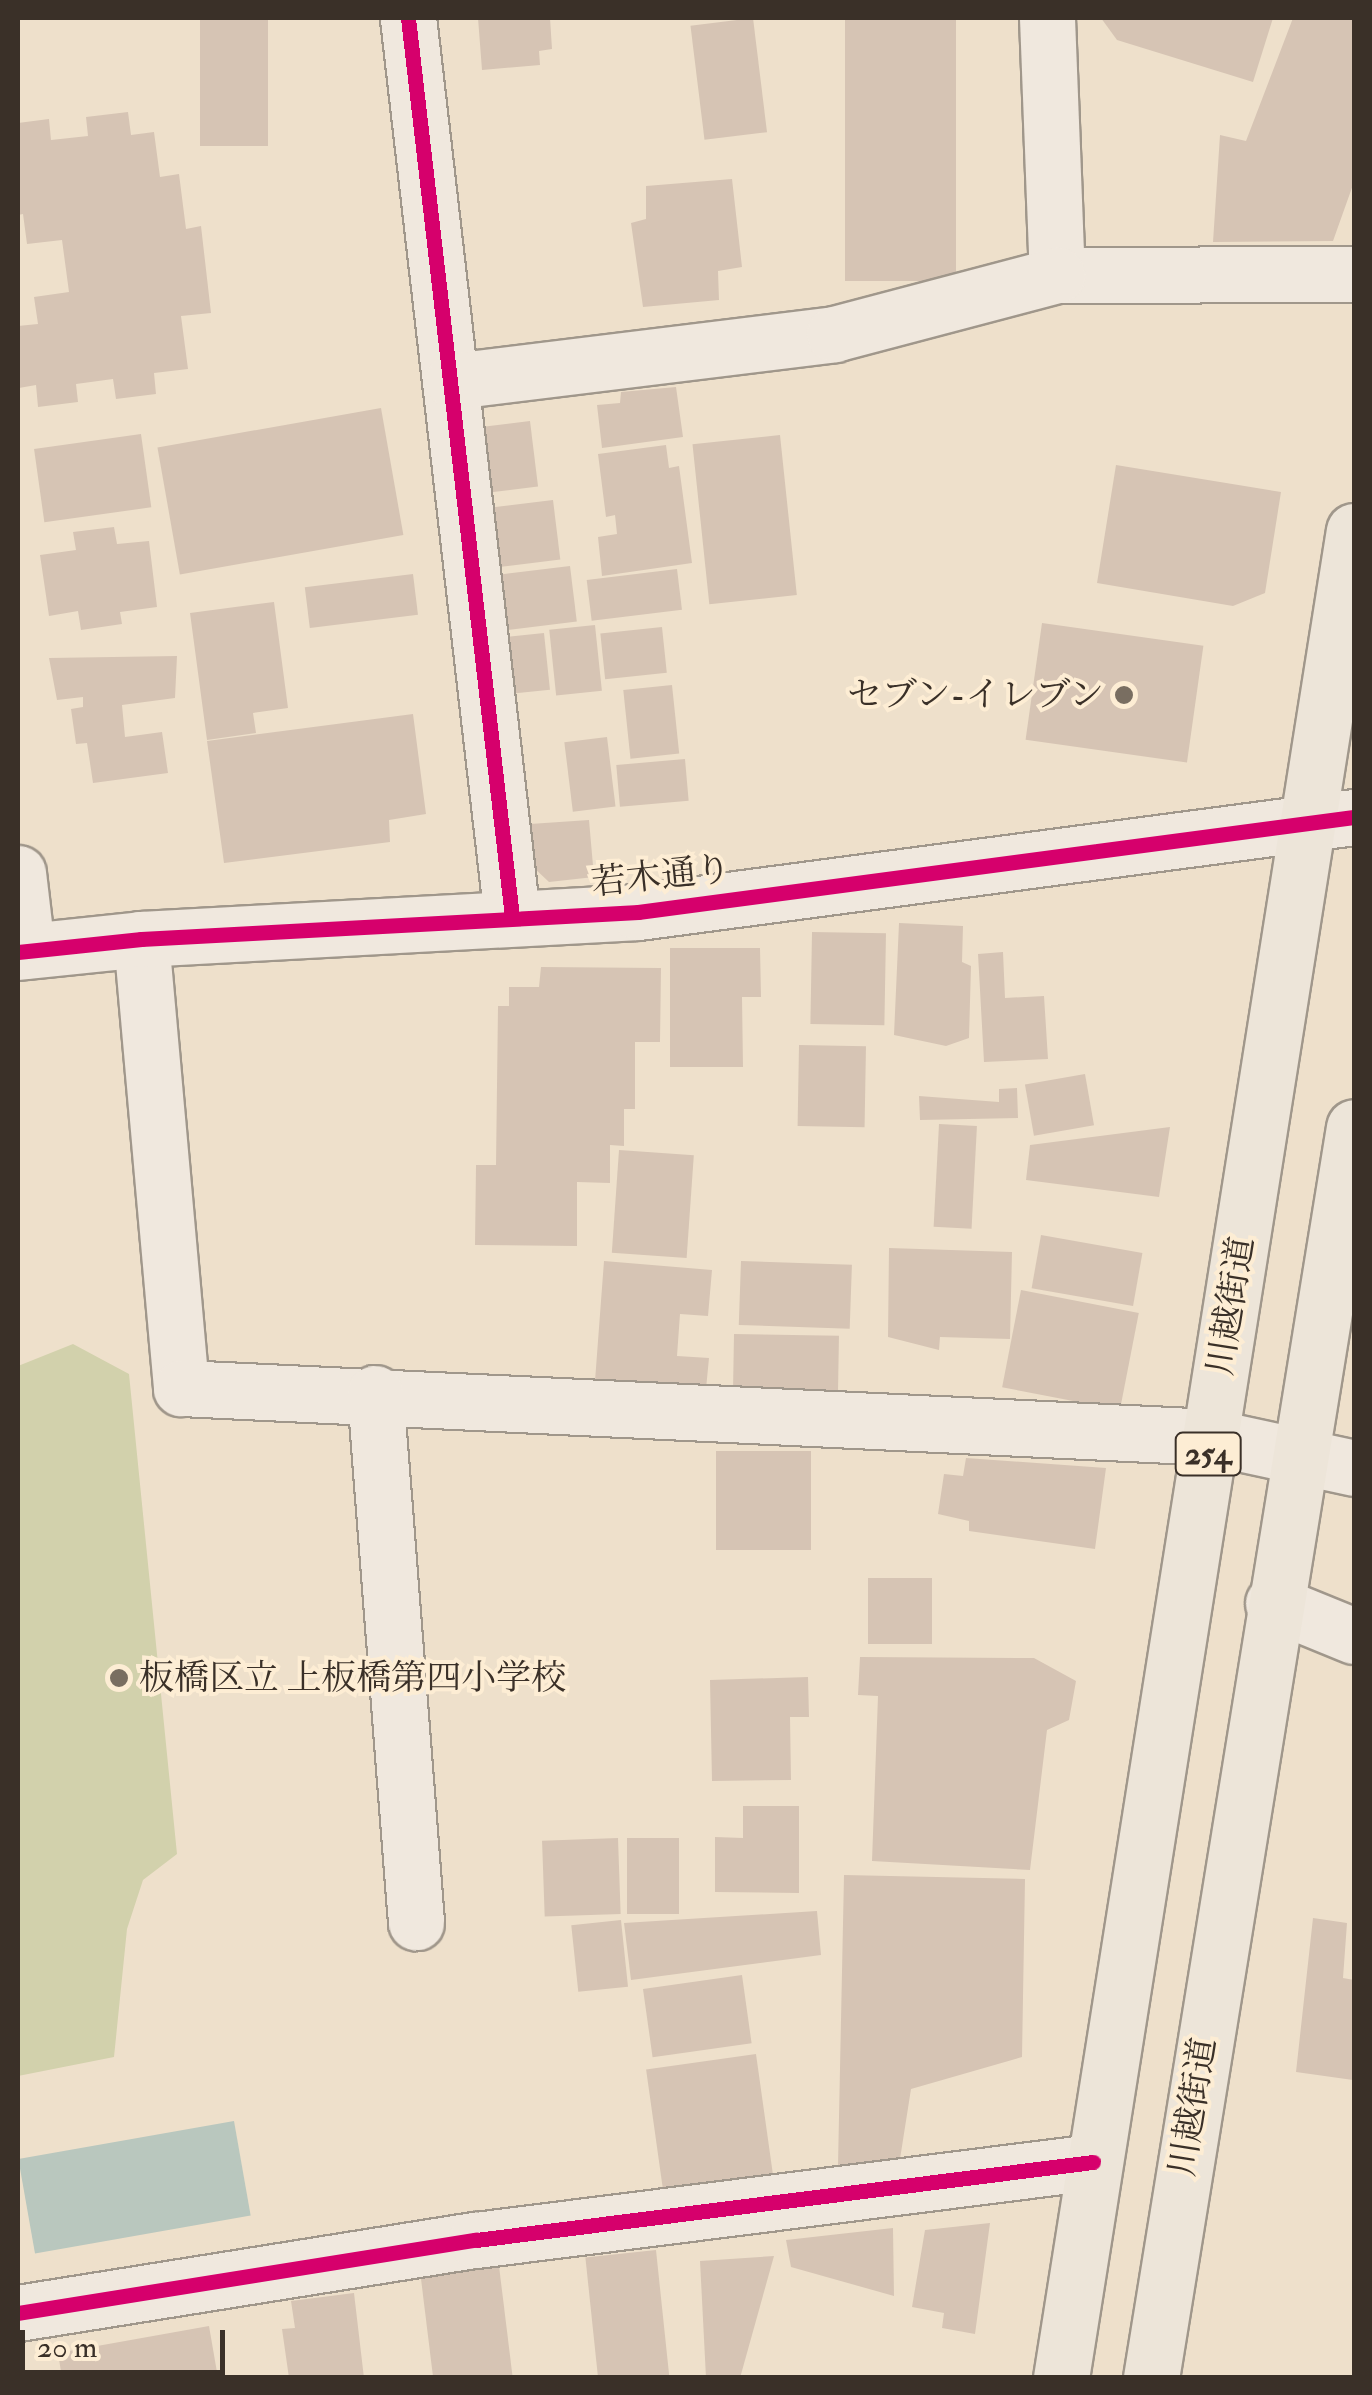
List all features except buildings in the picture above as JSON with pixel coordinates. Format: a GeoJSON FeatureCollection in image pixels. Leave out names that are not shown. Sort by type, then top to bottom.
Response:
{"type":"FeatureCollection","features":[{"type":"Feature","properties":{"kind":"highway","name":"川越街道"},"geometry":{"type":"LineString","coordinates":[[1061,2378],[1211,1437],[1331,821],[1354,531]]}},
{"type":"Feature","properties":{"kind":"highway","name":"川越街道"},"geometry":{"type":"LineString","coordinates":[[1151,2378],[1354,1127]]}},
{"type":"Feature","properties":{"kind":"street"},"geometry":{"type":"LineString","coordinates":[[408,18],[454,381],[512,918]]}},
{"type":"Feature","properties":{"kind":"street"},"geometry":{"type":"LineString","coordinates":[[1047,18],[1057,275]]}},
{"type":"Feature","properties":{"kind":"street"},"geometry":{"type":"LineString","coordinates":[[454,381],[834,334],[1057,275],[1354,274]]}},
{"type":"Feature","properties":{"kind":"street","name":"若木通り"},"geometry":{"type":"LineString","coordinates":[[22,951],[141,938],[638,912],[1331,821]]}},
{"type":"Feature","properties":{"kind":"street"},"geometry":{"type":"LineString","coordinates":[[18,873],[22,951]]}},
{"type":"Feature","properties":{"kind":"street"},"geometry":{"type":"LineString","coordinates":[[141,938],[181,1388],[375,1393],[1211,1437],[1354,1468]]}},
{"type":"Feature","properties":{"kind":"street"},"geometry":{"type":"LineString","coordinates":[[375,1393],[416,1922]]}},
{"type":"Feature","properties":{"kind":"street"},"geometry":{"type":"LineString","coordinates":[[1274,1603],[1354,1636]]}},
{"type":"Feature","properties":{"kind":"street"},"geometry":{"type":"LineString","coordinates":[[18,2313],[476,2240],[1094,2162]]}},
{"type":"Feature","properties":{"kind":"green space"},"geometry":{"type":"Polygon","coordinates":[[[73,1344],[129,1374],[177,1854],[143,1880],[127,1929],[114,2057],[18,2076],[18,1366],[73,1344]]]}},
{"type":"Feature","properties":{"kind":"shaded area"},"geometry":{"type":"Polygon","coordinates":[[[234,2121],[251,2216],[35,2254],[18,2159],[234,2121]]]}},
{"type":"Feature","properties":{"kind":"cycle path"},"geometry":{"type":"LineString","coordinates":[[408,18],[512,917]]}},
{"type":"Feature","properties":{"kind":"cycle path"},"geometry":{"type":"LineString","coordinates":[[18,952],[141,939],[638,912],[1354,817]]}},
{"type":"Feature","properties":{"kind":"cycle path"},"geometry":{"type":"LineString","coordinates":[[18,2313],[476,2240],[1093,2162]]}},
{"type":"Feature","properties":{"kind":"place","name":"セブン-イレブン"},"geometry":{"type":"Point","coordinates":[1124,695]}},
{"type":"Feature","properties":{"kind":"place","name":"板橋区立 上板橋第四小学校"},"geometry":{"type":"Point","coordinates":[119,1678]}}]}
